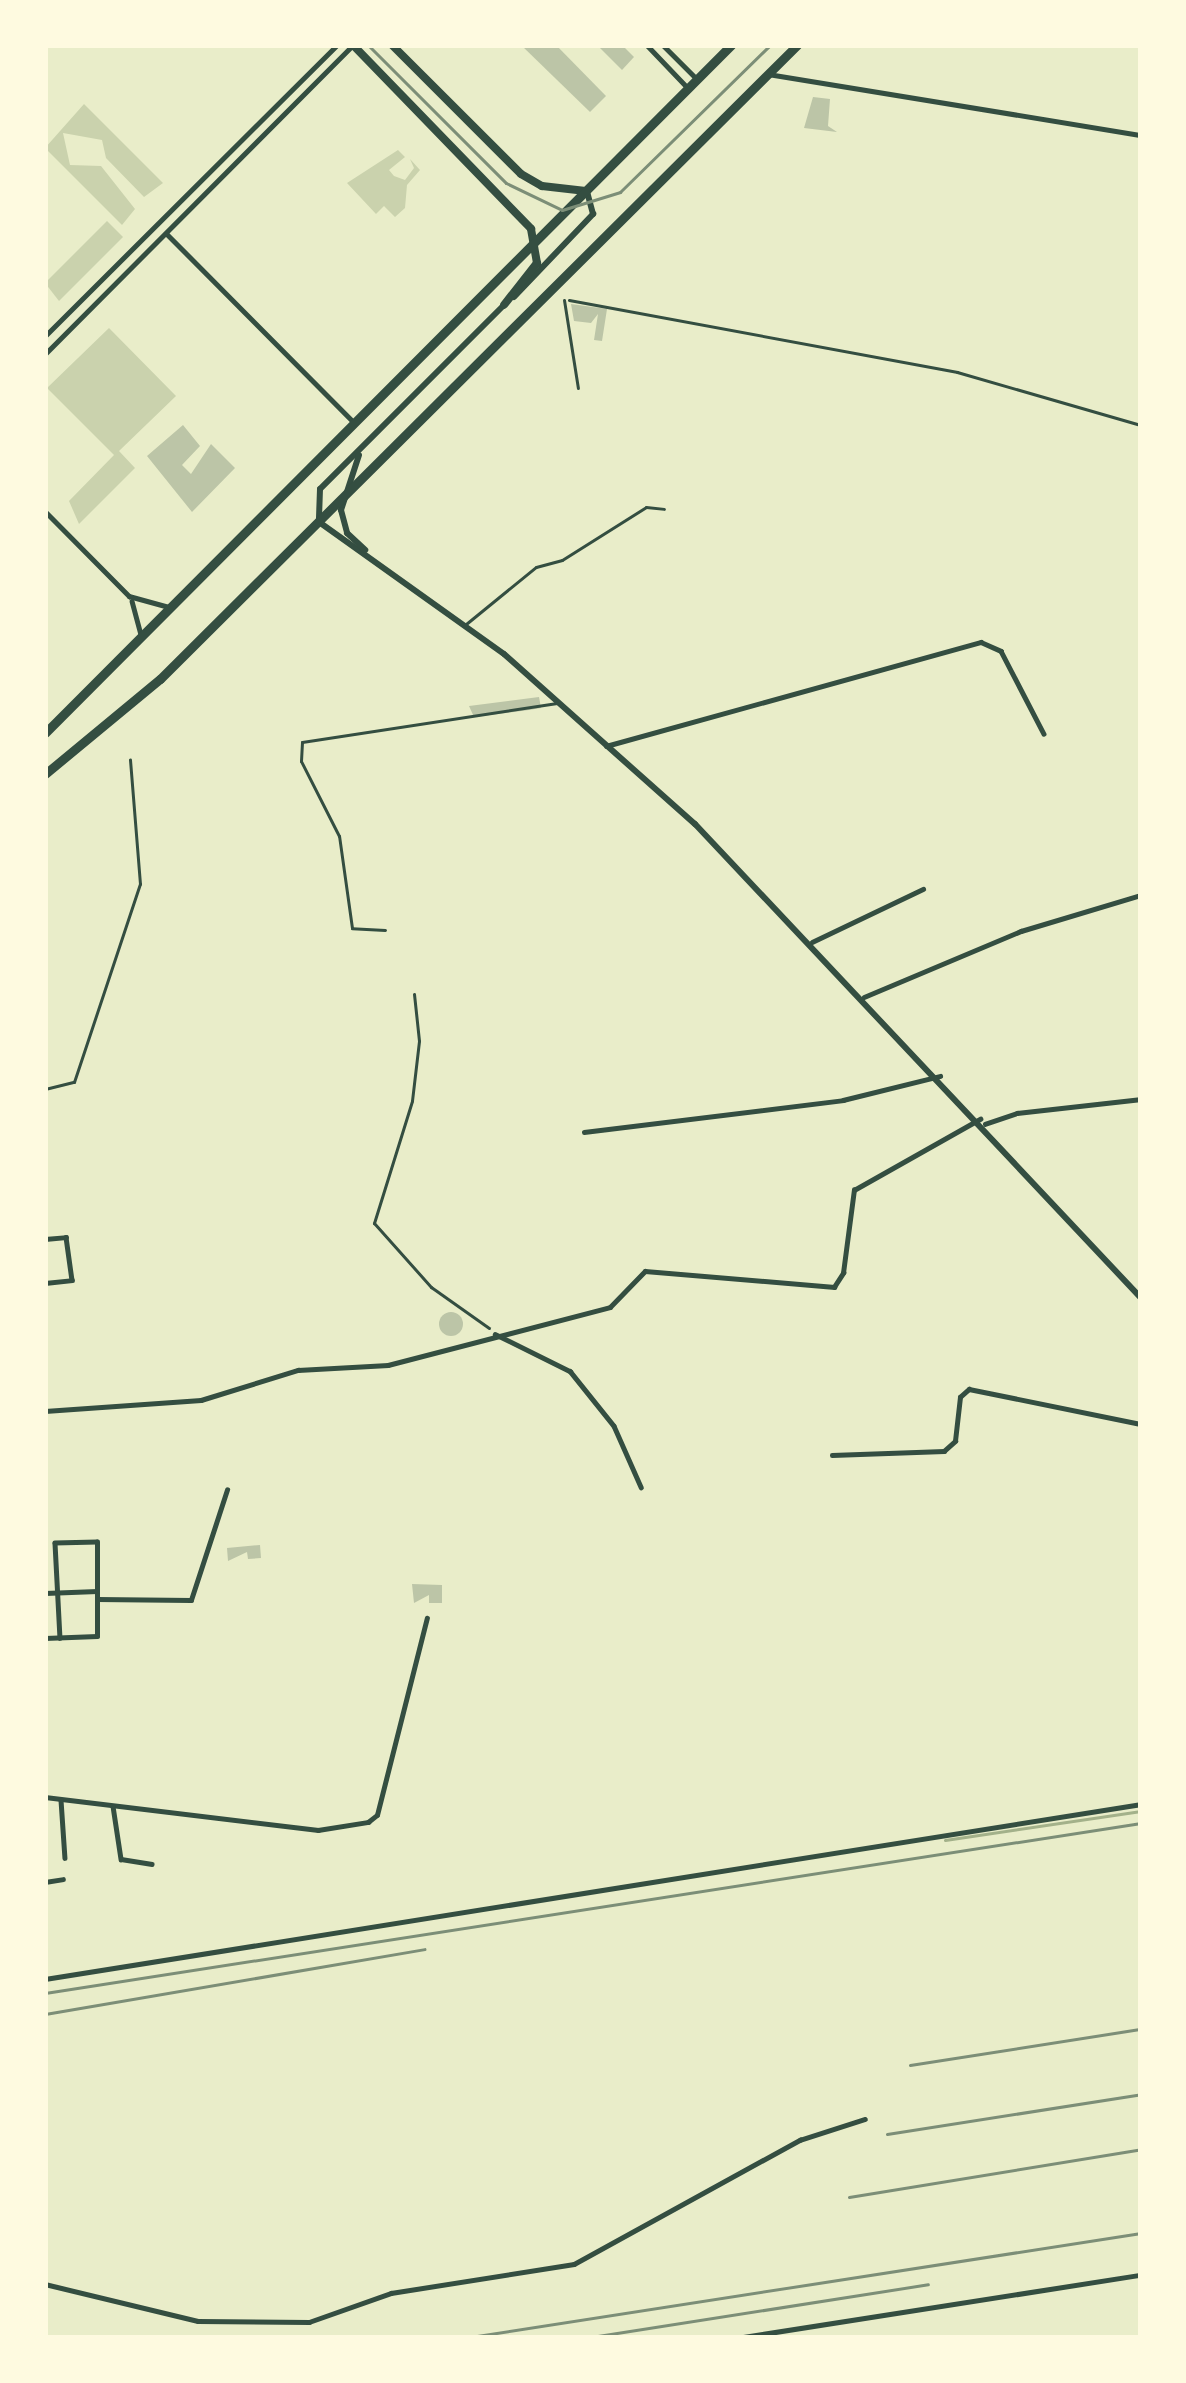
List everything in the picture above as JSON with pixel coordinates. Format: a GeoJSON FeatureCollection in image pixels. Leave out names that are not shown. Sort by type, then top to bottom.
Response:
{"type":"FeatureCollection","features":[{"type":"Feature","properties":{"kind":"main road"},"geometry":{"type":"LineString","coordinates":[[353,45],[500,190],[537,242],[531,275],[504,305]]}},
{"type":"Feature","properties":{"kind":"main road"},"geometry":{"type":"LineString","coordinates":[[392,45],[521,174],[542,186],[587,191]]}},
{"type":"Feature","properties":{"kind":"main road"},"geometry":{"type":"LineString","coordinates":[[45,730],[730,45]]}},
{"type":"Feature","properties":{"kind":"main road"},"geometry":{"type":"LineString","coordinates":[[45,784],[319,522],[797,45]]}},
{"type":"Feature","properties":{"kind":"main road"},"geometry":{"type":"LineString","coordinates":[[45,774],[86,743]]}},
{"type":"Feature","properties":{"kind":"street"},"geometry":{"type":"LineString","coordinates":[[45,336],[338,45]]}},
{"type":"Feature","properties":{"kind":"street"},"geometry":{"type":"LineString","coordinates":[[45,354],[353,45]]}},
{"type":"Feature","properties":{"kind":"street"},"geometry":{"type":"LineString","coordinates":[[647,45],[693,84]]}},
{"type":"Feature","properties":{"kind":"street"},"geometry":{"type":"LineString","coordinates":[[663,45],[693,84]]}},
{"type":"Feature","properties":{"kind":"street"},"geometry":{"type":"LineString","coordinates":[[768,74],[1141,136]]}},
{"type":"Feature","properties":{"kind":"street"},"geometry":{"type":"LineString","coordinates":[[587,191],[596,205],[588,221],[320,489],[319,522],[465,625],[559,701],[812,941],[1141,1298]]}},
{"type":"Feature","properties":{"kind":"street"},"geometry":{"type":"LineString","coordinates":[[167,235],[356,424]]}},
{"type":"Feature","properties":{"kind":"street"},"geometry":{"type":"LineString","coordinates":[[372,438],[342,498],[343,526],[376,561]]}},
{"type":"Feature","properties":{"kind":"street"},"geometry":{"type":"LineString","coordinates":[[45,512],[129,596],[142,634]]}},
{"type":"Feature","properties":{"kind":"street"},"geometry":{"type":"LineString","coordinates":[[129,596],[171,607]]}},
{"type":"Feature","properties":{"kind":"street"},"geometry":{"type":"LineString","coordinates":[[606,746],[981,642],[1001,651],[1044,734]]}},
{"type":"Feature","properties":{"kind":"street"},"geometry":{"type":"LineString","coordinates":[[812,941],[923,889]]}},
{"type":"Feature","properties":{"kind":"street"},"geometry":{"type":"LineString","coordinates":[[864,997],[1002,938],[1141,895]]}},
{"type":"Feature","properties":{"kind":"street"},"geometry":{"type":"LineString","coordinates":[[584,1132],[843,1100],[928,1085],[940,1076]]}},
{"type":"Feature","properties":{"kind":"street"},"geometry":{"type":"LineString","coordinates":[[45,1411],[201,1400],[298,1370],[388,1365],[615,1305],[645,1270],[834,1287],[843,1273],[854,1190],[982,1121],[1017,1112],[1141,1100]]}},
{"type":"Feature","properties":{"kind":"street"},"geometry":{"type":"LineString","coordinates":[[45,1239],[66,1237],[72,1280],[45,1283]]}},
{"type":"Feature","properties":{"kind":"street"},"geometry":{"type":"LineString","coordinates":[[495,1334],[570,1371],[614,1426],[641,1487]]}},
{"type":"Feature","properties":{"kind":"street"},"geometry":{"type":"LineString","coordinates":[[832,1455],[944,1451],[955,1441],[960,1396],[969,1390],[1141,1424]]}},
{"type":"Feature","properties":{"kind":"street"},"geometry":{"type":"LineString","coordinates":[[45,1593],[190,1600],[227,1490]]}},
{"type":"Feature","properties":{"kind":"street"},"geometry":{"type":"LineString","coordinates":[[45,1639],[98,1636],[97,1542],[55,1544],[60,1638]]}},
{"type":"Feature","properties":{"kind":"street"},"geometry":{"type":"LineString","coordinates":[[45,1797],[318,1830],[368,1822],[376,1815],[427,1618]]}},
{"type":"Feature","properties":{"kind":"street"},"geometry":{"type":"LineString","coordinates":[[61,1800],[64,1858]]}},
{"type":"Feature","properties":{"kind":"street"},"geometry":{"type":"LineString","coordinates":[[45,1979],[1141,1804]]}},
{"type":"Feature","properties":{"kind":"street"},"geometry":{"type":"LineString","coordinates":[[113,1805],[121,1859],[152,1864]]}},
{"type":"Feature","properties":{"kind":"street"},"geometry":{"type":"LineString","coordinates":[[45,1882],[63,1879]]}},
{"type":"Feature","properties":{"kind":"street"},"geometry":{"type":"LineString","coordinates":[[45,2284],[212,2323],[309,2322],[391,2293],[574,2264],[800,2140],[865,2119]]}},
{"type":"Feature","properties":{"kind":"street"},"geometry":{"type":"LineString","coordinates":[[737,2338],[1141,2275]]}},
{"type":"Feature","properties":{"kind":"lane"},"geometry":{"type":"LineString","coordinates":[[564,300],[578,388]]}},
{"type":"Feature","properties":{"kind":"lane"},"geometry":{"type":"LineString","coordinates":[[465,625],[536,567],[646,507],[664,509]]}},
{"type":"Feature","properties":{"kind":"lane"},"geometry":{"type":"LineString","coordinates":[[385,930],[352,928],[339,836],[302,761],[302,742],[549,710],[559,701]]}},
{"type":"Feature","properties":{"kind":"path"},"geometry":{"type":"LineString","coordinates":[[564,300],[957,372],[1141,425]]}},
{"type":"Feature","properties":{"kind":"path"},"geometry":{"type":"LineString","coordinates":[[45,1090],[74,1082],[142,872],[130,759]]}},
{"type":"Feature","properties":{"kind":"path"},"geometry":{"type":"LineString","coordinates":[[414,994],[419,1041],[412,1101],[374,1222],[431,1287],[495,1334]]}},
{"type":"Feature","properties":{"kind":"green space"},"geometry":{"type":"Polygon","coordinates":[[[84,104],[163,183],[144,197],[106,158],[102,140],[63,133],[70,165],[101,166],[135,209],[122,225],[45,148],[84,104]]]}},
{"type":"Feature","properties":{"kind":"green space"},"geometry":{"type":"Polygon","coordinates":[[[398,150],[405,157],[389,170],[394,176],[405,180],[414,168],[410,159],[420,170],[407,185],[405,208],[395,217],[384,206],[376,214],[347,183],[398,150]]]}},
{"type":"Feature","properties":{"kind":"green space"},"geometry":{"type":"Polygon","coordinates":[[[107,221],[123,237],[59,301],[45,283],[107,221]]]}},
{"type":"Feature","properties":{"kind":"green space"},"geometry":{"type":"Polygon","coordinates":[[[109,328],[176,396],[119,451],[135,468],[79,524],[69,501],[114,455],[47,388],[109,328]]]}},
{"type":"Feature","properties":{"kind":"building"},"geometry":{"type":"Polygon","coordinates":[[[521,45],[556,45],[606,96],[590,112],[521,45]]]}},
{"type":"Feature","properties":{"kind":"building"},"geometry":{"type":"Polygon","coordinates":[[[597,45],[622,45],[634,57],[622,70],[597,45]]]}},
{"type":"Feature","properties":{"kind":"building"},"geometry":{"type":"Polygon","coordinates":[[[813,97],[830,99],[828,126],[837,132],[804,128],[813,97]]]}},
{"type":"Feature","properties":{"kind":"building"},"geometry":{"type":"Polygon","coordinates":[[[571,304],[607,309],[602,341],[594,340],[598,314],[591,323],[574,321],[571,304]]]}},
{"type":"Feature","properties":{"kind":"building"},"geometry":{"type":"Polygon","coordinates":[[[183,425],[200,446],[182,465],[191,474],[211,444],[235,468],[192,512],[147,456],[183,425]]]}},
{"type":"Feature","properties":{"kind":"building"},"geometry":{"type":"Polygon","coordinates":[[[539,697],[541,708],[529,710],[474,717],[469,706],[539,697]]]}},
{"type":"Feature","properties":{"kind":"building"},"geometry":{"type":"Polygon","coordinates":[[[451,1312],[460,1315],[460,1333],[451,1336],[442,1333],[439,1324],[442,1315],[451,1312]]]}},
{"type":"Feature","properties":{"kind":"building"},"geometry":{"type":"Polygon","coordinates":[[[260,1545],[261,1558],[248,1559],[247,1552],[228,1561],[227,1548],[260,1545]]]}},
{"type":"Feature","properties":{"kind":"building"},"geometry":{"type":"Polygon","coordinates":[[[412,1584],[442,1585],[442,1603],[429,1603],[429,1595],[414,1603],[412,1584]]]}},
{"type":"Feature","properties":{"kind":"waterway"},"geometry":{"type":"LineString","coordinates":[[945,1840],[1141,1811]]}},
{"type":"Feature","properties":{"kind":"tram line"},"geometry":{"type":"LineString","coordinates":[[368,45],[506,183],[562,210],[620,192],[770,45]]}},
{"type":"Feature","properties":{"kind":"railway"},"geometry":{"type":"LineString","coordinates":[[45,1993],[1141,1823]]}},
{"type":"Feature","properties":{"kind":"railway"},"geometry":{"type":"LineString","coordinates":[[45,2014],[424,1949]]}},
{"type":"Feature","properties":{"kind":"railway"},"geometry":{"type":"LineString","coordinates":[[910,2065],[1141,2029]]}},
{"type":"Feature","properties":{"kind":"railway"},"geometry":{"type":"LineString","coordinates":[[887,2134],[1141,2094]]}},
{"type":"Feature","properties":{"kind":"railway"},"geometry":{"type":"LineString","coordinates":[[849,2197],[1141,2149]]}},
{"type":"Feature","properties":{"kind":"railway"},"geometry":{"type":"LineString","coordinates":[[464,2338],[1141,2233]]}},
{"type":"Feature","properties":{"kind":"railway"},"geometry":{"type":"LineString","coordinates":[[585,2338],[928,2284]]}}]}
